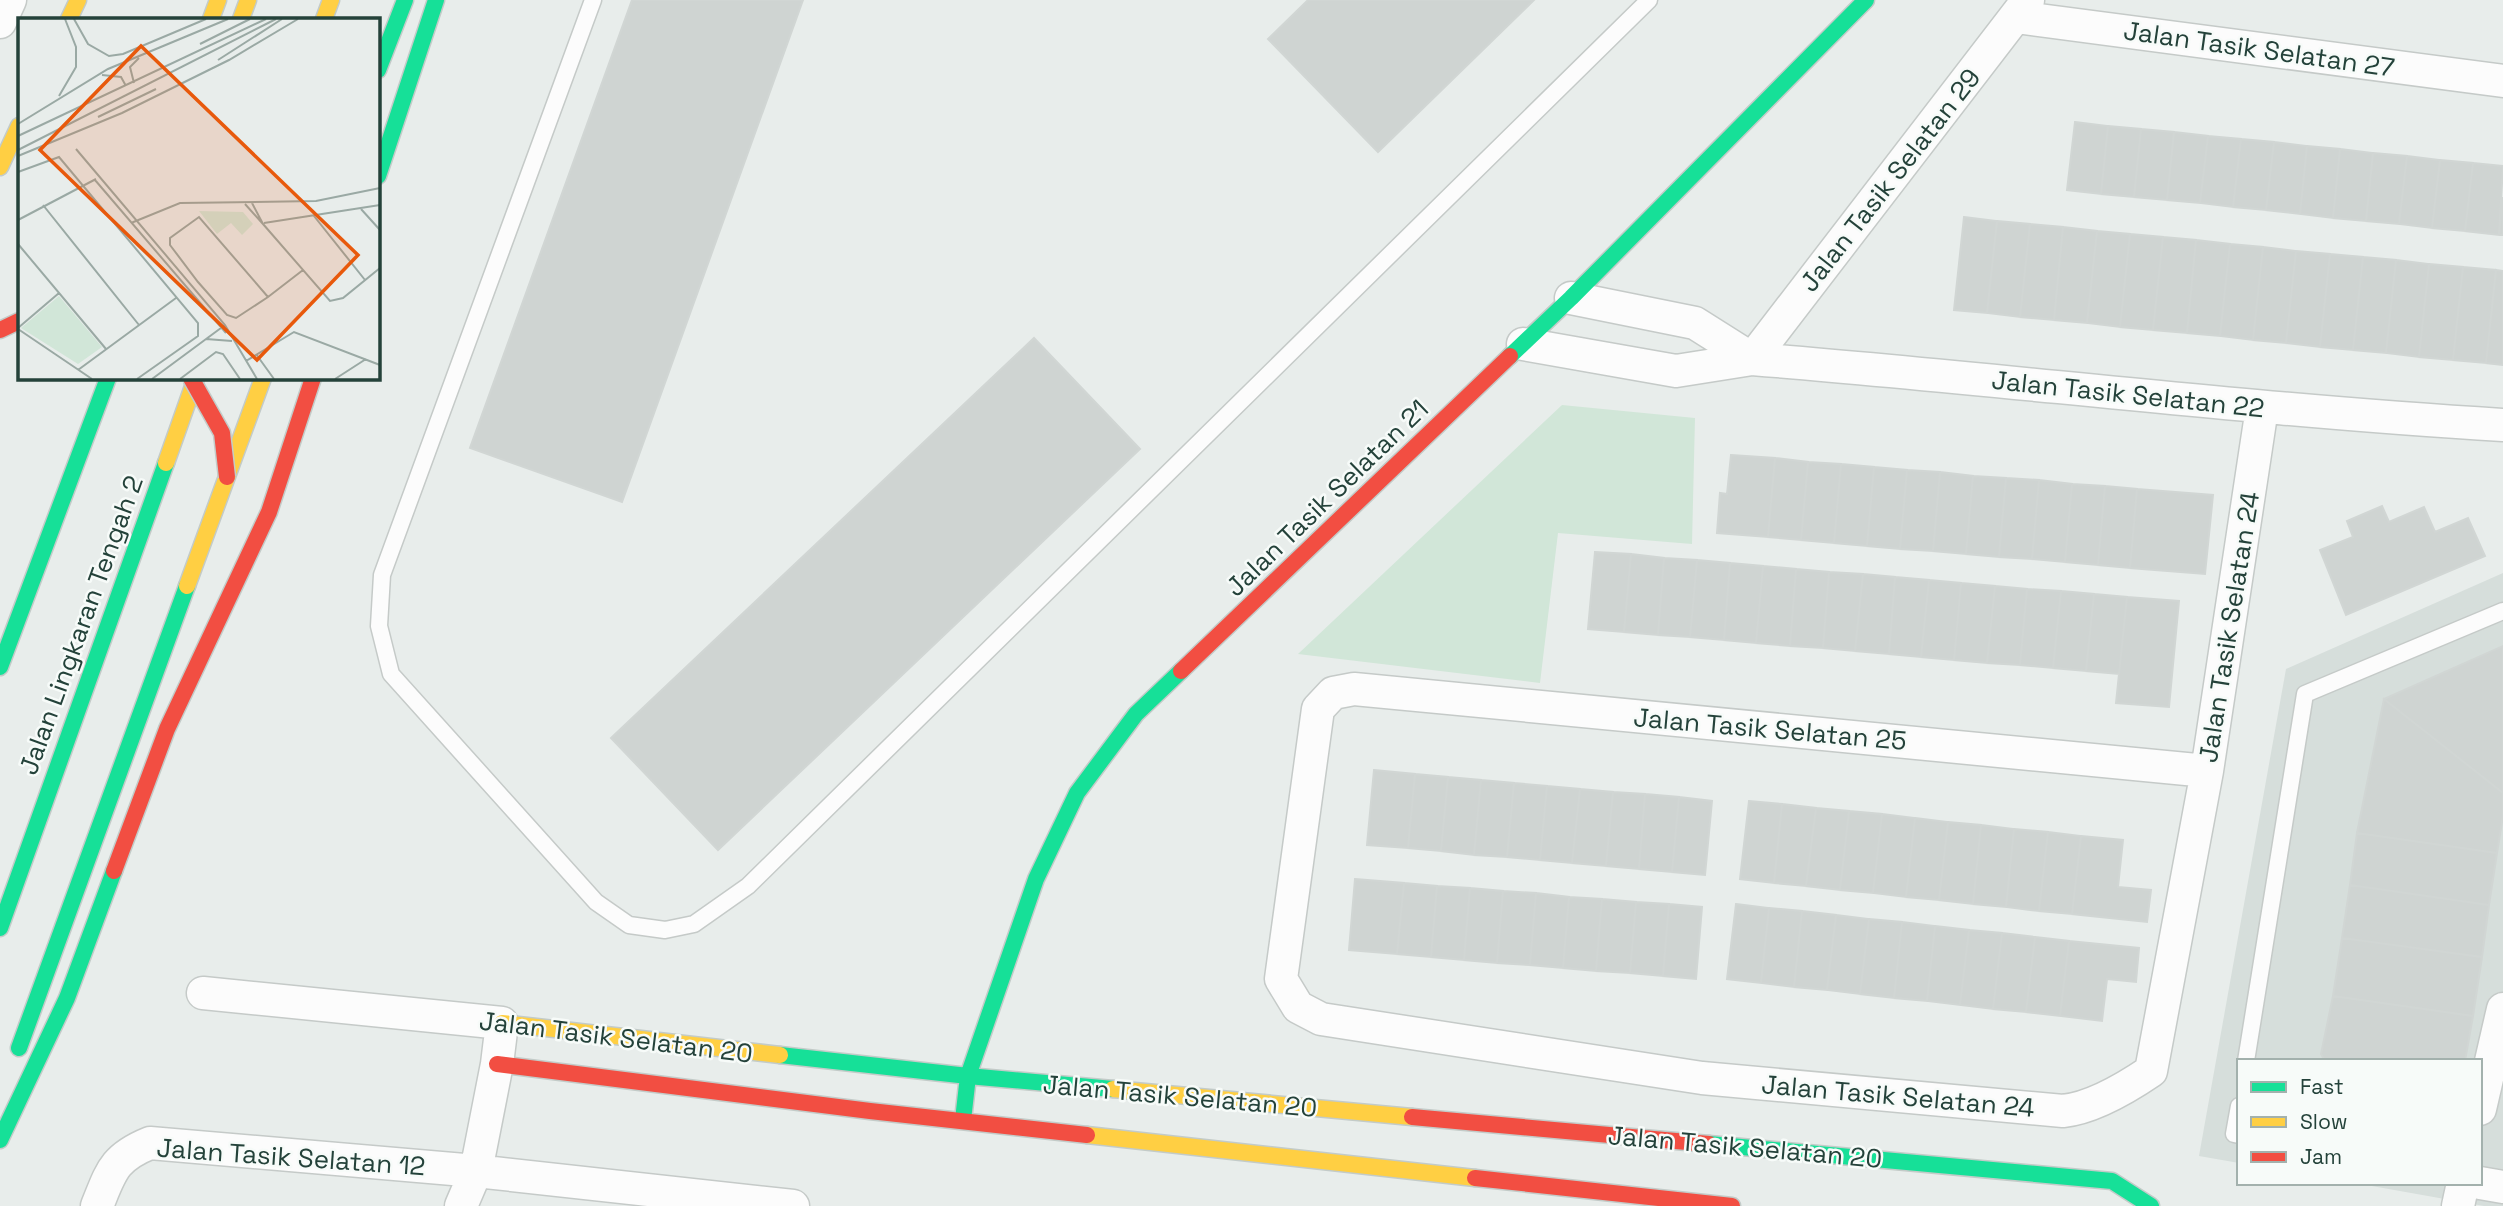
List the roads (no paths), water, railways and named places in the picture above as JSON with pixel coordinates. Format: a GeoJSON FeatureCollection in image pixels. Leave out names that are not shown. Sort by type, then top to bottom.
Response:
{"type":"FeatureCollection","features":[{"type":"Feature","properties":{"kind":"main road"},"geometry":{"type":"LineString","coordinates":[[69,18],[78,0]]}},
{"type":"Feature","properties":{"kind":"main road"},"geometry":{"type":"LineString","coordinates":[[211,18],[218,0]]}},
{"type":"Feature","properties":{"kind":"main road"},"geometry":{"type":"LineString","coordinates":[[241,18],[248,0]]}},
{"type":"Feature","properties":{"kind":"main road"},"geometry":{"type":"LineString","coordinates":[[324,18],[331,0]]}},
{"type":"Feature","properties":{"kind":"main road"},"geometry":{"type":"LineString","coordinates":[[380,66],[405,0]]}},
{"type":"Feature","properties":{"kind":"main road"},"geometry":{"type":"LineString","coordinates":[[380,170],[436,0]]}},
{"type":"Feature","properties":{"kind":"main road","name":"Jalan Tasik Selatan 21"},"geometry":{"type":"LineString","coordinates":[[963,1120],[968,1076],[1036,879],[1077,793],[1136,714],[1572,298],[1866,0]]}},
{"type":"Feature","properties":{"kind":"main road"},"geometry":{"type":"LineString","coordinates":[[0,167],[18,128]]}},
{"type":"Feature","properties":{"kind":"main road"},"geometry":{"type":"LineString","coordinates":[[0,330],[18,321]]}},
{"type":"Feature","properties":{"kind":"main road"},"geometry":{"type":"LineString","coordinates":[[0,667],[107,380]]}},
{"type":"Feature","properties":{"kind":"main road"},"geometry":{"type":"LineString","coordinates":[[192,380],[222,433],[227,477]]}},
{"type":"Feature","properties":{"kind":"main road","name":"Jalan Lingkaran Tengah 2"},"geometry":{"type":"LineString","coordinates":[[0,928],[196,380]]}},
{"type":"Feature","properties":{"kind":"main road"},"geometry":{"type":"LineString","coordinates":[[12,1068],[262,380]]}},
{"type":"Feature","properties":{"kind":"main road"},"geometry":{"type":"LineString","coordinates":[[0,1140],[67,998],[167,729],[270,512],[312,380]]}},
{"type":"Feature","properties":{"kind":"main road","name":"Jalan Tasik Selatan 20"},"geometry":{"type":"LineString","coordinates":[[502,1023],[877,1072],[968,1076],[2110,1193],[2151,1206]]}},
{"type":"Feature","properties":{"kind":"main road","name":"Jalan Tasik Selatan 20"},"geometry":{"type":"LineString","coordinates":[[497,1064],[871,1105],[963,1120],[1732,1206]]}},
{"type":"Feature","properties":{"kind":"street"},"geometry":{"type":"LineString","coordinates":[[0,22],[10,0]]}},
{"type":"Feature","properties":{"kind":"street","name":"Jalan Tasik Selatan 27"},"geometry":{"type":"LineString","coordinates":[[2022,8],[2503,81]]}},
{"type":"Feature","properties":{"kind":"street","name":"Jalan Tasik Selatan 29"},"geometry":{"type":"LineString","coordinates":[[1752,359],[2022,8]]}},
{"type":"Feature","properties":{"kind":"street","name":"Jalan Tasik Selatan 22"},"geometry":{"type":"LineString","coordinates":[[1572,298],[1695,323],[1752,359]]}},
{"type":"Feature","properties":{"kind":"street","name":"Jalan Tasik Selatan 22"},"geometry":{"type":"LineString","coordinates":[[1523,344],[1676,371],[1752,359],[1913,372],[2262,408],[2503,425]]}},
{"type":"Feature","properties":{"kind":"street","name":"Jalan Tasik Selatan 24"},"geometry":{"type":"LineString","coordinates":[[1333,693],[1318,709],[1281,979],[1298,1007],[1321,1019],[1702,1078],[2063,1111],[2080,1109],[2151,1071],[2207,771],[2262,408]]}},
{"type":"Feature","properties":{"kind":"street","name":"Jalan Tasik Selatan 25"},"geometry":{"type":"LineString","coordinates":[[1333,693],[1354,689],[2207,771]]}},
{"type":"Feature","properties":{"kind":"street","name":"Jalan Tasik Selatan 20"},"geometry":{"type":"LineString","coordinates":[[203,993],[502,1023]]}},
{"type":"Feature","properties":{"kind":"street"},"geometry":{"type":"LineString","coordinates":[[2482,1100],[2503,1009]]}},
{"type":"Feature","properties":{"kind":"street"},"geometry":{"type":"LineString","coordinates":[[461,1206],[476,1171],[497,1064],[502,1023]]}},
{"type":"Feature","properties":{"kind":"street","name":"Jalan Tasik Selatan 12"},"geometry":{"type":"LineString","coordinates":[[97,1206],[113,1167],[132,1150],[150,1143],[476,1171],[793,1206]]}},
{"type":"Feature","properties":{"kind":"street"},"geometry":{"type":"LineString","coordinates":[[2482,1183],[2503,1187]]}},
{"type":"Feature","properties":{"kind":"street"},"geometry":{"type":"LineString","coordinates":[[2458,1206],[2463,1185]]}},
{"type":"Feature","properties":{"kind":"lane"},"geometry":{"type":"LineString","coordinates":[[593,0],[382,575],[379,626],[391,674],[596,902],[629,925],[665,930],[694,924],[748,886],[1649,0]]}},
{"type":"Feature","properties":{"kind":"lane"},"geometry":{"type":"LineString","coordinates":[[2246,1059],[2305,694],[2503,611]]}},
{"type":"Feature","properties":{"kind":"lane"},"geometry":{"type":"LineString","coordinates":[[2237,1117],[2234,1134],[2237,1135]]}}]}
